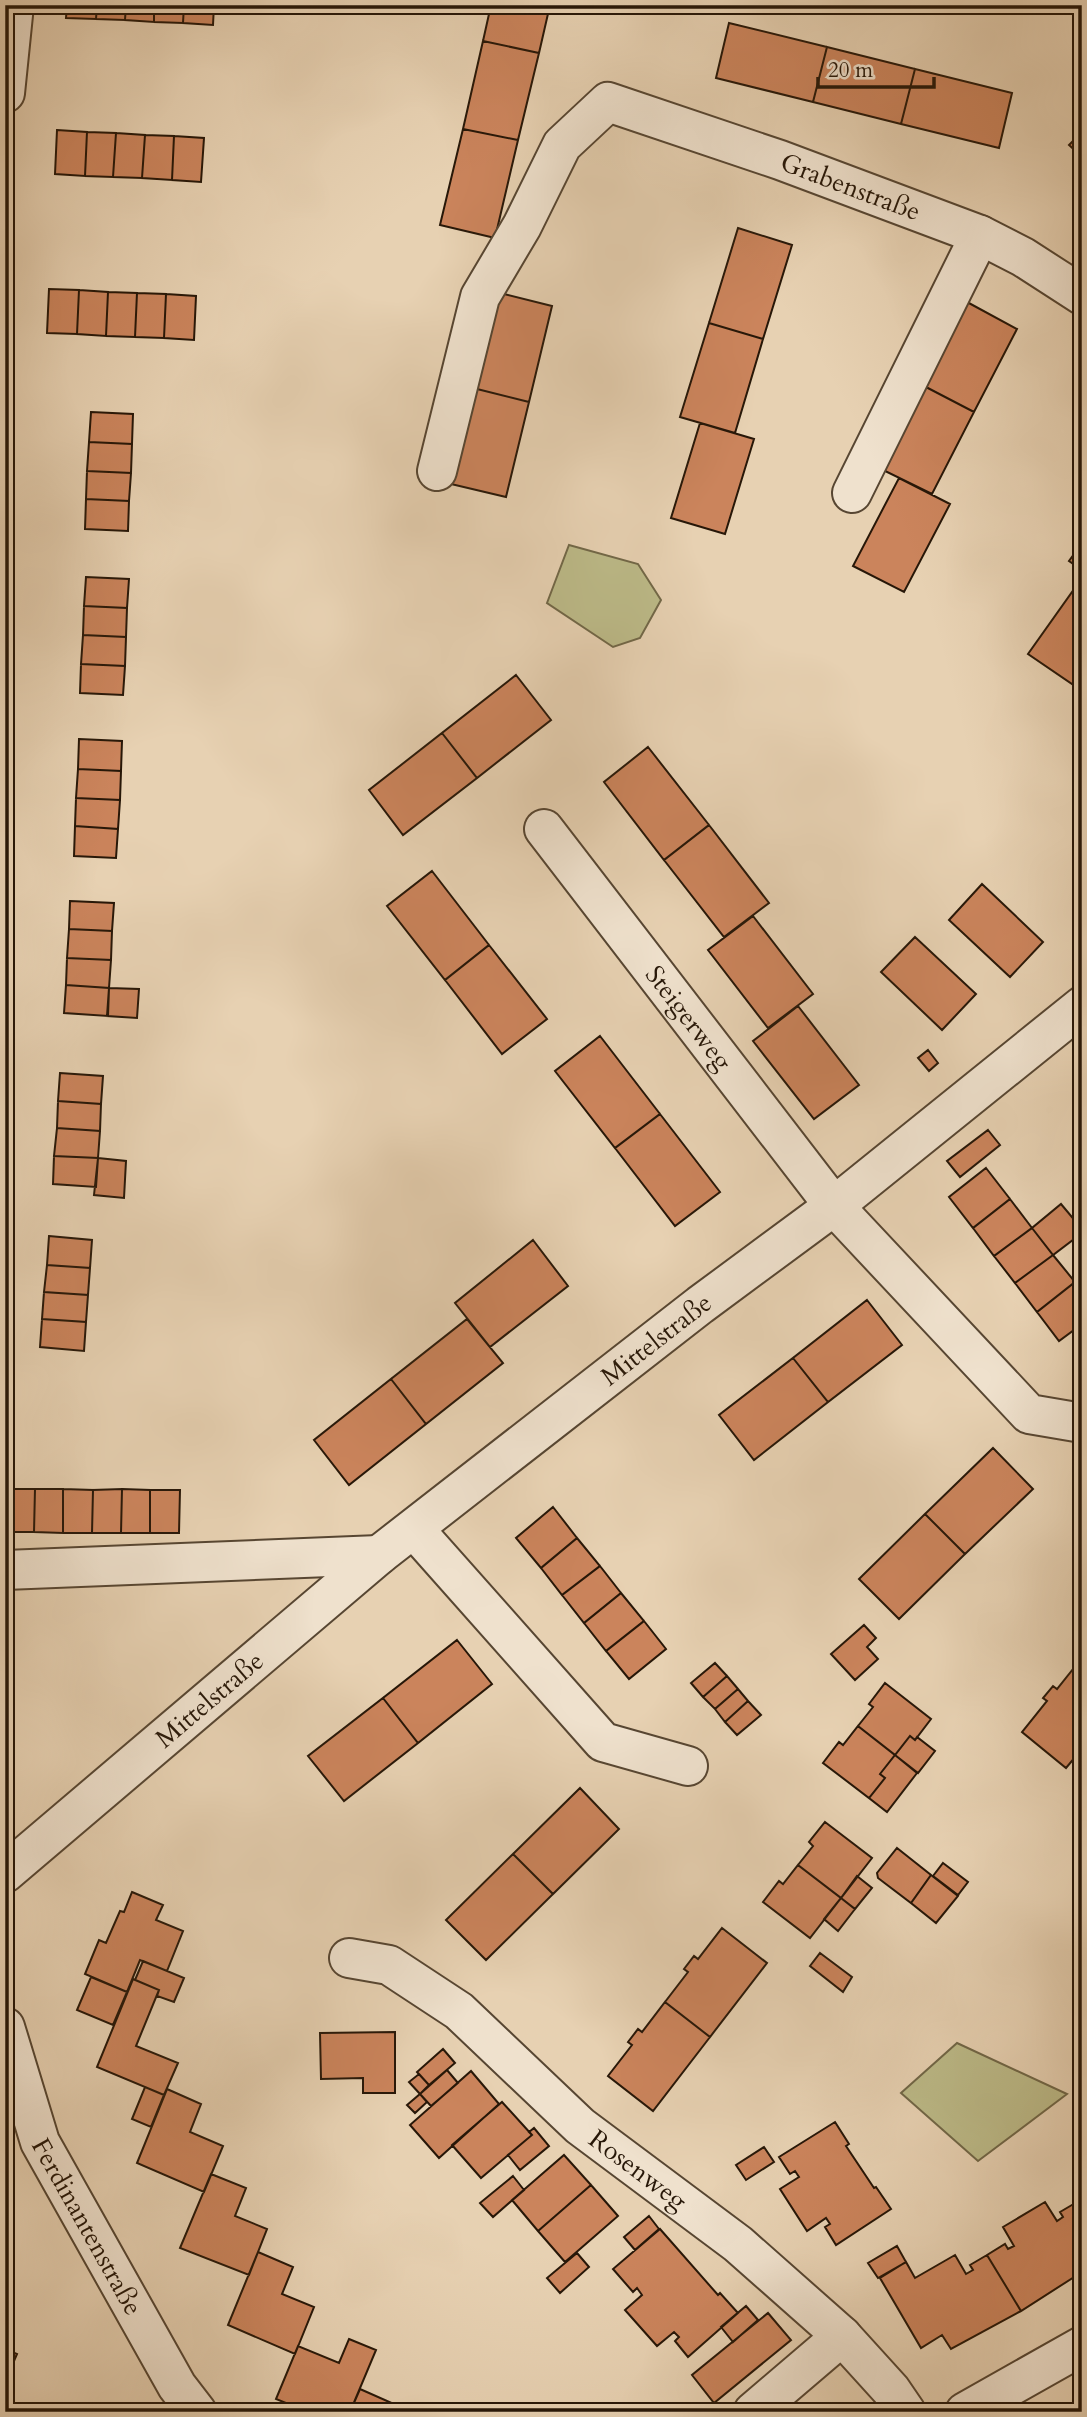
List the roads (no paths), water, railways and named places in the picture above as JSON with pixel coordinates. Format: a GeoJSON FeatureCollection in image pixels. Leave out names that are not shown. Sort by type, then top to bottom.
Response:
{"type":"FeatureCollection","features":[{"type":"Feature","properties":{"kind":"street"},"geometry":{"type":"LineString","coordinates":[[5,93],[14,5]]}},
{"type":"Feature","properties":{"kind":"street","name":"Grabenstraße"},"geometry":{"type":"LineString","coordinates":[[437,471],[480,297],[522,226],[562,145],[608,102],[780,160],[980,235],[1023,257],[1082,295]]}},
{"type":"Feature","properties":{"kind":"street"},"geometry":{"type":"LineString","coordinates":[[852,493],[980,235]]}},
{"type":"Feature","properties":{"kind":"street","name":"Steigerweg"},"geometry":{"type":"LineString","coordinates":[[544,829],[834,1206]]}},
{"type":"Feature","properties":{"kind":"street","name":"Mittelstraße"},"geometry":{"type":"LineString","coordinates":[[5,1873],[379,1555],[699,1305],[834,1206],[1082,1006]]}},
{"type":"Feature","properties":{"kind":"street"},"geometry":{"type":"LineString","coordinates":[[834,1206],[1029,1413],[1082,1423]]}},
{"type":"Feature","properties":{"kind":"street"},"geometry":{"type":"LineString","coordinates":[[414,1529],[603,1742],[688,1766]]}},
{"type":"Feature","properties":{"kind":"street"},"geometry":{"type":"LineString","coordinates":[[5,1570],[379,1555]]}},
{"type":"Feature","properties":{"kind":"street","name":"Rosenweg"},"geometry":{"type":"LineString","coordinates":[[349,1958],[389,1965],[459,2011],[580,2126],[738,2244],[842,2336],[891,2390],[906,2412]]}},
{"type":"Feature","properties":{"kind":"street","name":"Ferdinantenstraße"},"geometry":{"type":"LineString","coordinates":[[5,2027],[40,2142],[177,2386],[197,2412]]}},
{"type":"Feature","properties":{"kind":"street"},"geometry":{"type":"LineString","coordinates":[[753,2412],[842,2336]]}},
{"type":"Feature","properties":{"kind":"street"},"geometry":{"type":"LineString","coordinates":[[965,2412],[1082,2346]]}}]}
